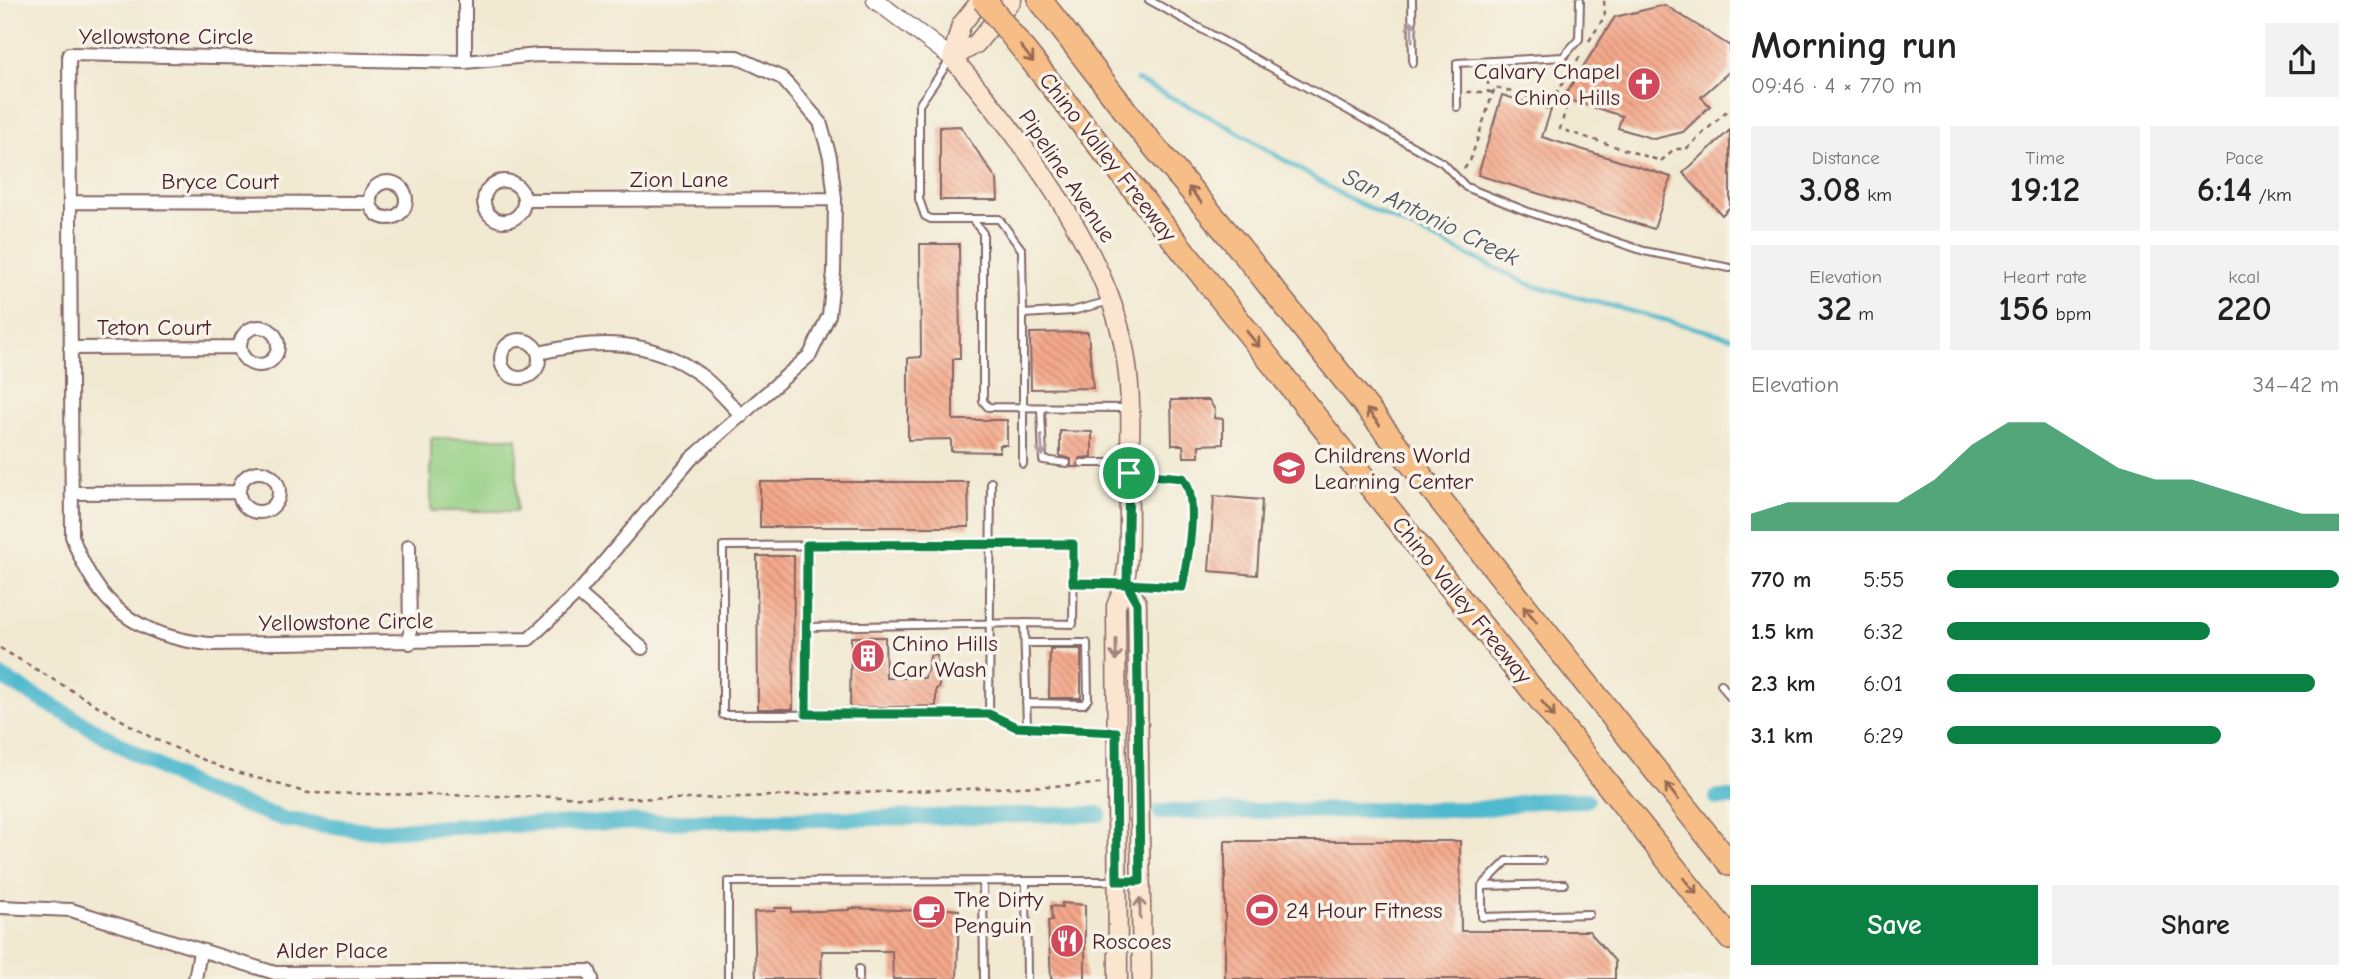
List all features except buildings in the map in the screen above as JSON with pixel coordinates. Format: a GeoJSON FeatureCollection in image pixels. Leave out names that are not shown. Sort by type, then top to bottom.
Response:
{"type":"FeatureCollection","features":[{"type":"Feature","properties":{"kind":"highway","name":"Chino Valley Freeway"},"geometry":{"type":"LineString","coordinates":[[983,0],[1730,937]]}},
{"type":"Feature","properties":{"kind":"highway","name":"Chino Valley Freeway"},"geometry":{"type":"LineString","coordinates":[[1040,0],[1141,131],[1239,247],[1730,864]]}},
{"type":"Feature","properties":{"kind":"main road"},"geometry":{"type":"LineString","coordinates":[[952,58],[961,25],[983,0]]}},
{"type":"Feature","properties":{"kind":"main road"},"geometry":{"type":"LineString","coordinates":[[952,58],[982,38],[1012,0]]}},
{"type":"Feature","properties":{"kind":"main road","name":"Pipeline Avenue"},"geometry":{"type":"LineString","coordinates":[[952,58],[1000,118],[1080,232],[1111,300],[1125,353],[1129,408],[1127,584],[1116,606],[1118,979]]}},
{"type":"Feature","properties":{"kind":"main road","name":"Pipeline Avenue"},"geometry":{"type":"LineString","coordinates":[[1127,584],[1137,603],[1142,979]]}},
{"type":"Feature","properties":{"kind":"street"},"geometry":{"type":"LineString","coordinates":[[465,0],[465,62]]}},
{"type":"Feature","properties":{"kind":"street"},"geometry":{"type":"LineString","coordinates":[[875,0],[952,58]]}},
{"type":"Feature","properties":{"kind":"street","name":"Yellowstone Circle"},"geometry":{"type":"LineString","coordinates":[[69,54],[465,62],[538,55],[737,57],[782,78],[820,122],[830,157],[835,199],[834,272],[829,315],[810,355],[691,458],[578,593],[529,639],[209,645],[175,641],[120,612],[99,591],[83,567],[72,536],[69,54]]}},
{"type":"Feature","properties":{"kind":"street","name":"Zion Lane"},"geometry":{"type":"LineString","coordinates":[[524,201],[835,199]]}},
{"type":"Feature","properties":{"kind":"street","name":"Bryce Court"},"geometry":{"type":"LineString","coordinates":[[71,202],[370,203]]}},
{"type":"Feature","properties":{"kind":"street"},"geometry":{"type":"LineString","coordinates":[[539,353],[562,348],[636,344],[674,358],[701,375],[742,416]]}},
{"type":"Feature","properties":{"kind":"street","name":"Teton Court"},"geometry":{"type":"LineString","coordinates":[[69,348],[240,347]]}},
{"type":"Feature","properties":{"kind":"street"},"geometry":{"type":"LineString","coordinates":[[72,493],[239,492]]}},
{"type":"Feature","properties":{"kind":"street"},"geometry":{"type":"LineString","coordinates":[[409,546],[410,643]]}},
{"type":"Feature","properties":{"kind":"street"},"geometry":{"type":"LineString","coordinates":[[578,593],[642,649]]}},
{"type":"Feature","properties":{"kind":"street","name":"Alder Place"},"geometry":{"type":"LineString","coordinates":[[0,908],[71,910],[275,973],[590,975]]}},
{"type":"Feature","properties":{"kind":"street"},"geometry":{"type":"LineString","coordinates":[[195,979],[200,952]]}},
{"type":"Feature","properties":{"kind":"lane"},"geometry":{"type":"LineString","coordinates":[[1149,0],[1443,163],[1466,187],[1583,232],[1644,250],[1730,268]]}},
{"type":"Feature","properties":{"kind":"lane"},"geometry":{"type":"LineString","coordinates":[[1412,0],[1413,63]]}},
{"type":"Feature","properties":{"kind":"lane"},"geometry":{"type":"LineString","coordinates":[[1457,107],[1457,63],[1563,57],[1579,39],[1580,0]]}},
{"type":"Feature","properties":{"kind":"lane"},"geometry":{"type":"LineString","coordinates":[[952,58],[919,105],[919,199],[925,216],[931,219],[999,219],[1022,250],[1023,464]]}},
{"type":"Feature","properties":{"kind":"lane"},"geometry":{"type":"LineString","coordinates":[[972,219],[983,233],[983,401],[988,407],[1129,408]]}},
{"type":"Feature","properties":{"kind":"lane"},"geometry":{"type":"LineString","coordinates":[[1023,314],[1072,311],[1111,300]]}},
{"type":"Feature","properties":{"kind":"lane"},"geometry":{"type":"LineString","coordinates":[[1041,408],[1043,460],[1067,463]]}},
{"type":"Feature","properties":{"kind":"lane"},"geometry":{"type":"LineString","coordinates":[[1073,583],[1182,587],[1188,559],[1189,485],[1183,478],[1082,463]]}},
{"type":"Feature","properties":{"kind":"lane"},"geometry":{"type":"LineString","coordinates":[[989,714],[991,482]]}},
{"type":"Feature","properties":{"kind":"lane"},"geometry":{"type":"LineString","coordinates":[[807,628],[1073,624],[1073,544],[723,546],[723,715],[989,714],[1016,727],[1116,732]]}},
{"type":"Feature","properties":{"kind":"lane"},"geometry":{"type":"LineString","coordinates":[[806,714],[807,545]]}},
{"type":"Feature","properties":{"kind":"lane"},"geometry":{"type":"LineString","coordinates":[[1024,624],[1027,727]]}},
{"type":"Feature","properties":{"kind":"lane"},"geometry":{"type":"LineString","coordinates":[[1025,643],[1087,643],[1088,699],[1084,704],[1026,703]]}},
{"type":"Feature","properties":{"kind":"lane"},"geometry":{"type":"LineString","coordinates":[[1730,684],[1721,684],[1730,697]]}},
{"type":"Feature","properties":{"kind":"lane"},"geometry":{"type":"LineString","coordinates":[[1542,861],[1507,861],[1482,886],[1482,917],[1589,914]]}},
{"type":"Feature","properties":{"kind":"lane"},"geometry":{"type":"LineString","coordinates":[[983,881],[984,979]]}},
{"type":"Feature","properties":{"kind":"lane"},"geometry":{"type":"LineString","coordinates":[[1026,881],[1027,979]]}},
{"type":"Feature","properties":{"kind":"lane"},"geometry":{"type":"LineString","coordinates":[[728,979],[728,882],[1140,881]]}},
{"type":"Feature","properties":{"kind":"lane"},"geometry":{"type":"LineString","coordinates":[[1482,886],[1564,884]]}},
{"type":"Feature","properties":{"kind":"lane"},"geometry":{"type":"LineString","coordinates":[[859,969],[859,979]]}},
{"type":"Feature","properties":{"kind":"path"},"geometry":{"type":"LineString","coordinates":[[1488,60],[1488,92]]}},
{"type":"Feature","properties":{"kind":"path"},"geometry":{"type":"LineString","coordinates":[[1458,178],[1470,161],[1495,87],[1566,108],[1559,129],[1661,161],[1674,149],[1686,149],[1730,108]]}},
{"type":"Feature","properties":{"kind":"path"},"geometry":{"type":"LineString","coordinates":[[1457,92],[1493,92]]}},
{"type":"Feature","properties":{"kind":"path"},"geometry":{"type":"LineString","coordinates":[[0,648],[152,738],[223,768],[308,793],[688,799],[1117,789]]}},
{"type":"Feature","properties":{"kind":"green space"},"geometry":{"type":"Polygon","coordinates":[[[431,438],[517,438],[517,511],[431,511],[431,438]]]}},
{"type":"Feature","properties":{"kind":"waterway","name":"San Antonio Creek"},"geometry":{"type":"LineString","coordinates":[[1137,80],[1226,125],[1344,196],[1531,285],[1730,337]]}},
{"type":"Feature","properties":{"kind":"waterway"},"geometry":{"type":"LineString","coordinates":[[0,676],[196,788],[287,820],[373,831],[486,825],[1099,814]]}},
{"type":"Feature","properties":{"kind":"waterway"},"geometry":{"type":"LineString","coordinates":[[1717,798],[1730,798]]}},
{"type":"Feature","properties":{"kind":"waterway"},"geometry":{"type":"LineString","coordinates":[[1160,812],[1480,809],[1534,801],[1586,800]]}},
{"type":"Feature","properties":{"kind":"place","name":"Calvary Chapel Chino Hills"},"geometry":{"type":"Point","coordinates":[1644,84]}},
{"type":"Feature","properties":{"kind":"place","name":"Childrens World Learning Center"},"geometry":{"type":"Point","coordinates":[1289,468]}},
{"type":"Feature","properties":{"kind":"place","name":"Chino Hills Car Wash"},"geometry":{"type":"Point","coordinates":[868,656]}},
{"type":"Feature","properties":{"kind":"place","name":"24 Hour Fitness"},"geometry":{"type":"Point","coordinates":[1262,910]}},
{"type":"Feature","properties":{"kind":"place","name":"The Dirty Penguin"},"geometry":{"type":"Point","coordinates":[929,912]}},
{"type":"Feature","properties":{"kind":"place","name":"Roscoes"},"geometry":{"type":"Point","coordinates":[1067,941]}},
{"type":"Feature","properties":{"kind":"route"},"geometry":{"type":"LineString","coordinates":[[1129,473],[1127,584],[1073,583],[1073,544],[807,545],[806,714],[989,714],[1016,727],[1116,732],[1117,881],[1140,881],[1137,603],[1127,584],[1182,587],[1188,559],[1190,508],[1189,485],[1183,478],[1129,473]]}}]}
